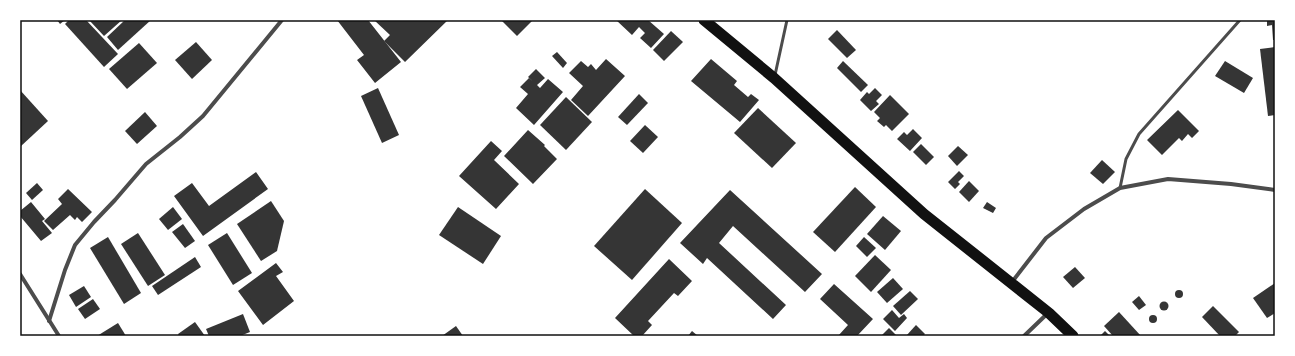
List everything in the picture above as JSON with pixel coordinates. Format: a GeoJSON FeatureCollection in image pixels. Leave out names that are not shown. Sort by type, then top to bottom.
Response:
{"type":"FeatureCollection","features":[{"type":"Feature","properties":{"kind":"highway"},"geometry":{"type":"LineString","coordinates":[[704,20],[774,78],[924,214],[1049,312],[1073,336]]}},
{"type":"Feature","properties":{"kind":"street"},"geometry":{"type":"LineString","coordinates":[[49,321],[65,270],[75,245],[146,164],[180,137],[203,116],[282,20]]}},
{"type":"Feature","properties":{"kind":"street"},"geometry":{"type":"LineString","coordinates":[[1012,283],[1046,238],[1084,209],[1120,188],[1168,179],[1231,184],[1275,190]]}},
{"type":"Feature","properties":{"kind":"street"},"geometry":{"type":"LineString","coordinates":[[20,274],[59,336]]}},
{"type":"Feature","properties":{"kind":"street"},"geometry":{"type":"LineString","coordinates":[[1024,336],[1049,312]]}},
{"type":"Feature","properties":{"kind":"lane"},"geometry":{"type":"LineString","coordinates":[[774,78],[787,20]]}},
{"type":"Feature","properties":{"kind":"lane"},"geometry":{"type":"LineString","coordinates":[[1120,188],[1126,159],[1139,134],[1240,20]]}},
{"type":"Feature","properties":{"kind":"building"},"geometry":{"type":"Polygon","coordinates":[[[57,20],[65,20],[60,24],[57,20]]]}},
{"type":"Feature","properties":{"kind":"building"},"geometry":{"type":"Polygon","coordinates":[[[69,20],[86,20],[118,54],[104,67],[65,24],[69,20]]]}},
{"type":"Feature","properties":{"kind":"building"},"geometry":{"type":"Polygon","coordinates":[[[89,20],[122,20],[104,36],[89,20]]]}},
{"type":"Feature","properties":{"kind":"building"},"geometry":{"type":"Polygon","coordinates":[[[125,20],[151,20],[118,50],[107,37],[125,20]]]}},
{"type":"Feature","properties":{"kind":"building"},"geometry":{"type":"Polygon","coordinates":[[[337,20],[368,20],[401,62],[375,83],[357,60],[364,55],[337,20]]]}},
{"type":"Feature","properties":{"kind":"building"},"geometry":{"type":"Polygon","coordinates":[[[374,20],[448,20],[405,62],[384,41],[390,35],[374,20]]]}},
{"type":"Feature","properties":{"kind":"building"},"geometry":{"type":"Polygon","coordinates":[[[501,20],[533,20],[517,36],[501,20]]]}},
{"type":"Feature","properties":{"kind":"building"},"geometry":{"type":"Polygon","coordinates":[[[616,20],[648,20],[664,34],[651,48],[640,38],[645,33],[639,27],[632,35],[616,20]]]}},
{"type":"Feature","properties":{"kind":"building"},"geometry":{"type":"Polygon","coordinates":[[[1267,20],[1275,20],[1275,40],[1273,40],[1272,25],[1267,26],[1267,20]]]}},
{"type":"Feature","properties":{"kind":"building"},"geometry":{"type":"Polygon","coordinates":[[[837,30],[856,50],[847,58],[828,39],[837,30]]]}},
{"type":"Feature","properties":{"kind":"building"},"geometry":{"type":"Polygon","coordinates":[[[671,31],[683,42],[664,61],[653,50],[671,31]]]}},
{"type":"Feature","properties":{"kind":"building"},"geometry":{"type":"Polygon","coordinates":[[[196,42],[212,60],[192,79],[175,60],[196,42]]]}},
{"type":"Feature","properties":{"kind":"building"},"geometry":{"type":"Polygon","coordinates":[[[139,43],[157,63],[127,89],[109,69],[139,43]]]}},
{"type":"Feature","properties":{"kind":"building"},"geometry":{"type":"Polygon","coordinates":[[[1275,47],[1275,115],[1268,116],[1260,49],[1275,47]]]}},
{"type":"Feature","properties":{"kind":"building"},"geometry":{"type":"Polygon","coordinates":[[[557,52],[567,63],[563,68],[552,56],[557,52]]]}},
{"type":"Feature","properties":{"kind":"building"},"geometry":{"type":"Polygon","coordinates":[[[606,59],[625,76],[588,116],[571,100],[583,86],[569,73],[581,61],[588,67],[591,64],[596,70],[606,59]]]}},
{"type":"Feature","properties":{"kind":"building"},"geometry":{"type":"Polygon","coordinates":[[[711,59],[737,81],[734,85],[748,97],[751,94],[759,100],[740,122],[691,81],[711,59]]]}},
{"type":"Feature","properties":{"kind":"building"},"geometry":{"type":"Polygon","coordinates":[[[843,61],[868,85],[861,92],[837,68],[843,61]]]}},
{"type":"Feature","properties":{"kind":"building"},"geometry":{"type":"Polygon","coordinates":[[[1225,61],[1253,78],[1244,93],[1215,76],[1225,61]]]}},
{"type":"Feature","properties":{"kind":"building"},"geometry":{"type":"Polygon","coordinates":[[[536,69],[545,78],[537,85],[540,88],[548,79],[563,92],[534,125],[516,108],[528,94],[520,87],[529,78],[534,82],[528,77],[536,69]]]}},
{"type":"Feature","properties":{"kind":"building"},"geometry":{"type":"Polygon","coordinates":[[[378,88],[399,135],[382,143],[361,96],[378,88]]]}},
{"type":"Feature","properties":{"kind":"building"},"geometry":{"type":"Polygon","coordinates":[[[875,88],[882,95],[876,101],[879,104],[871,111],[860,100],[867,92],[869,94],[875,88]]]}},
{"type":"Feature","properties":{"kind":"building"},"geometry":{"type":"Polygon","coordinates":[[[20,90],[48,121],[20,147],[20,90]]]}},
{"type":"Feature","properties":{"kind":"building"},"geometry":{"type":"Polygon","coordinates":[[[639,94],[648,103],[627,125],[618,117],[639,94]]]}},
{"type":"Feature","properties":{"kind":"building"},"geometry":{"type":"Polygon","coordinates":[[[890,95],[909,114],[892,131],[886,125],[884,127],[877,121],[880,118],[874,112],[890,95]]]}},
{"type":"Feature","properties":{"kind":"building"},"geometry":{"type":"Polygon","coordinates":[[[566,97],[592,122],[566,150],[540,125],[566,97]]]}},
{"type":"Feature","properties":{"kind":"building"},"geometry":{"type":"Polygon","coordinates":[[[758,108],[796,143],[772,168],[734,133],[758,108]]]}},
{"type":"Feature","properties":{"kind":"building"},"geometry":{"type":"Polygon","coordinates":[[[1178,110],[1199,131],[1192,138],[1188,134],[1182,141],[1179,138],[1162,155],[1147,140],[1178,110]]]}},
{"type":"Feature","properties":{"kind":"building"},"geometry":{"type":"Polygon","coordinates":[[[145,112],[157,126],[137,144],[125,131],[145,112]]]}},
{"type":"Feature","properties":{"kind":"building"},"geometry":{"type":"Polygon","coordinates":[[[645,125],[658,137],[643,153],[630,141],[645,125]]]}},
{"type":"Feature","properties":{"kind":"building"},"geometry":{"type":"Polygon","coordinates":[[[913,129],[922,138],[910,151],[897,139],[904,132],[907,135],[913,129]]]}},
{"type":"Feature","properties":{"kind":"building"},"geometry":{"type":"Polygon","coordinates":[[[528,130],[545,145],[544,146],[557,159],[533,184],[504,156],[528,130]]]}},
{"type":"Feature","properties":{"kind":"building"},"geometry":{"type":"Polygon","coordinates":[[[491,141],[502,151],[494,160],[519,184],[496,209],[459,176],[491,141]]]}},
{"type":"Feature","properties":{"kind":"building"},"geometry":{"type":"Polygon","coordinates":[[[921,144],[934,157],[926,165],[913,152],[921,144]]]}},
{"type":"Feature","properties":{"kind":"building"},"geometry":{"type":"Polygon","coordinates":[[[958,146],[968,155],[957,166],[948,156],[958,146]]]}},
{"type":"Feature","properties":{"kind":"building"},"geometry":{"type":"Polygon","coordinates":[[[1102,160],[1115,172],[1103,184],[1090,173],[1102,160]]]}},
{"type":"Feature","properties":{"kind":"building"},"geometry":{"type":"Polygon","coordinates":[[[959,171],[964,176],[958,182],[960,184],[955,189],[948,182],[959,171]]]}},
{"type":"Feature","properties":{"kind":"building"},"geometry":{"type":"Polygon","coordinates":[[[256,172],[268,189],[203,236],[174,196],[192,183],[209,206],[256,172]]]}},
{"type":"Feature","properties":{"kind":"building"},"geometry":{"type":"Polygon","coordinates":[[[969,181],[979,191],[969,202],[959,192],[969,181]]]}},
{"type":"Feature","properties":{"kind":"building"},"geometry":{"type":"Polygon","coordinates":[[[37,183],[43,190],[32,200],[26,193],[37,183]]]}},
{"type":"Feature","properties":{"kind":"building"},"geometry":{"type":"Polygon","coordinates":[[[855,187],[876,207],[835,252],[813,232],[855,187]]]}},
{"type":"Feature","properties":{"kind":"building"},"geometry":{"type":"Polygon","coordinates":[[[68,189],[92,212],[82,222],[77,217],[75,220],[70,215],[53,230],[44,221],[62,204],[58,199],[68,189]]]}},
{"type":"Feature","properties":{"kind":"building"},"geometry":{"type":"Polygon","coordinates":[[[645,189],[682,223],[632,280],[594,246],[645,189]]]}},
{"type":"Feature","properties":{"kind":"building"},"geometry":{"type":"Polygon","coordinates":[[[730,190],[822,274],[805,292],[733,226],[719,243],[786,305],[773,319],[707,258],[703,264],[680,243],[730,190]]]}},
{"type":"Feature","properties":{"kind":"building"},"geometry":{"type":"Polygon","coordinates":[[[271,201],[284,221],[277,251],[261,261],[237,224],[271,201]]]}},
{"type":"Feature","properties":{"kind":"building"},"geometry":{"type":"Polygon","coordinates":[[[31,202],[45,219],[42,221],[52,233],[41,241],[20,216],[20,211],[31,202]]]}},
{"type":"Feature","properties":{"kind":"building"},"geometry":{"type":"Polygon","coordinates":[[[987,202],[996,208],[993,213],[983,208],[987,202]]]}},
{"type":"Feature","properties":{"kind":"building"},"geometry":{"type":"Polygon","coordinates":[[[173,207],[182,219],[168,230],[159,219],[173,207]]]}},
{"type":"Feature","properties":{"kind":"building"},"geometry":{"type":"Polygon","coordinates":[[[458,207],[501,236],[483,264],[439,235],[458,207]]]}},
{"type":"Feature","properties":{"kind":"building"},"geometry":{"type":"Polygon","coordinates":[[[883,216],[901,231],[885,250],[867,234],[883,216]]]}},
{"type":"Feature","properties":{"kind":"building"},"geometry":{"type":"Polygon","coordinates":[[[183,224],[195,241],[185,248],[172,232],[183,224]]]}},
{"type":"Feature","properties":{"kind":"building"},"geometry":{"type":"Polygon","coordinates":[[[138,233],[165,275],[148,286],[121,244],[138,233]]]}},
{"type":"Feature","properties":{"kind":"building"},"geometry":{"type":"Polygon","coordinates":[[[227,233],[252,273],[233,285],[208,245],[227,233]]]}},
{"type":"Feature","properties":{"kind":"building"},"geometry":{"type":"Polygon","coordinates":[[[108,237],[141,293],[124,304],[90,248],[108,237]]]}},
{"type":"Feature","properties":{"kind":"building"},"geometry":{"type":"Polygon","coordinates":[[[864,237],[876,248],[867,257],[856,246],[864,237]]]}},
{"type":"Feature","properties":{"kind":"building"},"geometry":{"type":"Polygon","coordinates":[[[875,255],[891,270],[871,292],[855,276],[875,255]]]}},
{"type":"Feature","properties":{"kind":"building"},"geometry":{"type":"Polygon","coordinates":[[[195,257],[201,267],[158,295],[152,286],[195,257]]]}},
{"type":"Feature","properties":{"kind":"building"},"geometry":{"type":"Polygon","coordinates":[[[669,259],[692,281],[678,296],[674,293],[648,321],[652,325],[642,336],[634,336],[615,318],[669,259]]]}},
{"type":"Feature","properties":{"kind":"building"},"geometry":{"type":"Polygon","coordinates":[[[276,263],[283,272],[276,276],[294,301],[263,325],[238,291],[276,263]]]}},
{"type":"Feature","properties":{"kind":"building"},"geometry":{"type":"Polygon","coordinates":[[[1075,267],[1085,278],[1073,288],[1063,277],[1075,267]]]}},
{"type":"Feature","properties":{"kind":"building"},"geometry":{"type":"Polygon","coordinates":[[[893,278],[903,289],[887,303],[877,292],[893,278]]]}},
{"type":"Feature","properties":{"kind":"building"},"geometry":{"type":"Polygon","coordinates":[[[1275,283],[1275,313],[1267,318],[1253,298],[1275,283]]]}},
{"type":"Feature","properties":{"kind":"building"},"geometry":{"type":"Polygon","coordinates":[[[834,284],[873,319],[857,336],[838,336],[848,325],[820,299],[834,284]]]}},
{"type":"Feature","properties":{"kind":"building"},"geometry":{"type":"Polygon","coordinates":[[[84,286],[91,297],[76,307],[69,295],[84,286]]]}},
{"type":"Feature","properties":{"kind":"building"},"geometry":{"type":"Polygon","coordinates":[[[1177,290],[1181,290],[1183,294],[1181,298],[1177,298],[1175,296],[1175,292],[1177,290]]]}},
{"type":"Feature","properties":{"kind":"building"},"geometry":{"type":"Polygon","coordinates":[[[910,291],[918,299],[901,315],[893,306],[910,291]]]}},
{"type":"Feature","properties":{"kind":"building"},"geometry":{"type":"Polygon","coordinates":[[[1139,296],[1146,305],[1139,310],[1132,302],[1139,296]]]}},
{"type":"Feature","properties":{"kind":"building"},"geometry":{"type":"Polygon","coordinates":[[[93,299],[100,309],[85,319],[78,309],[93,299]]]}},
{"type":"Feature","properties":{"kind":"building"},"geometry":{"type":"Polygon","coordinates":[[[1162,302],[1166,302],[1168,306],[1166,310],[1162,310],[1160,308],[1160,304],[1162,302]]]}},
{"type":"Feature","properties":{"kind":"building"},"geometry":{"type":"Polygon","coordinates":[[[1213,306],[1239,332],[1235,336],[1220,336],[1202,317],[1213,306]]]}},
{"type":"Feature","properties":{"kind":"building"},"geometry":{"type":"Polygon","coordinates":[[[892,310],[899,318],[904,314],[907,318],[895,331],[883,319],[892,310]]]}},
{"type":"Feature","properties":{"kind":"building"},"geometry":{"type":"Polygon","coordinates":[[[1119,312],[1141,336],[1113,336],[1104,326],[1119,312]]]}},
{"type":"Feature","properties":{"kind":"building"},"geometry":{"type":"Polygon","coordinates":[[[243,314],[250,332],[240,336],[209,336],[206,329],[243,314]]]}},
{"type":"Feature","properties":{"kind":"building"},"geometry":{"type":"Polygon","coordinates":[[[1151,315],[1155,315],[1157,319],[1155,323],[1151,323],[1149,321],[1149,317],[1151,315]]]}},
{"type":"Feature","properties":{"kind":"building"},"geometry":{"type":"Polygon","coordinates":[[[195,322],[205,336],[179,336],[178,334],[195,322]]]}},
{"type":"Feature","properties":{"kind":"building"},"geometry":{"type":"Polygon","coordinates":[[[118,323],[126,336],[97,336],[118,323]]]}},
{"type":"Feature","properties":{"kind":"building"},"geometry":{"type":"Polygon","coordinates":[[[916,325],[925,334],[923,336],[906,336],[916,325]]]}},
{"type":"Feature","properties":{"kind":"building"},"geometry":{"type":"Polygon","coordinates":[[[456,326],[463,336],[442,336],[456,326]]]}},
{"type":"Feature","properties":{"kind":"building"},"geometry":{"type":"Polygon","coordinates":[[[889,328],[897,336],[881,336],[889,328]]]}},
{"type":"Feature","properties":{"kind":"building"},"geometry":{"type":"Polygon","coordinates":[[[692,331],[698,336],[688,336],[692,331]]]}},
{"type":"Feature","properties":{"kind":"building"},"geometry":{"type":"Polygon","coordinates":[[[1105,331],[1110,336],[1101,335],[1105,331]]]}}]}
